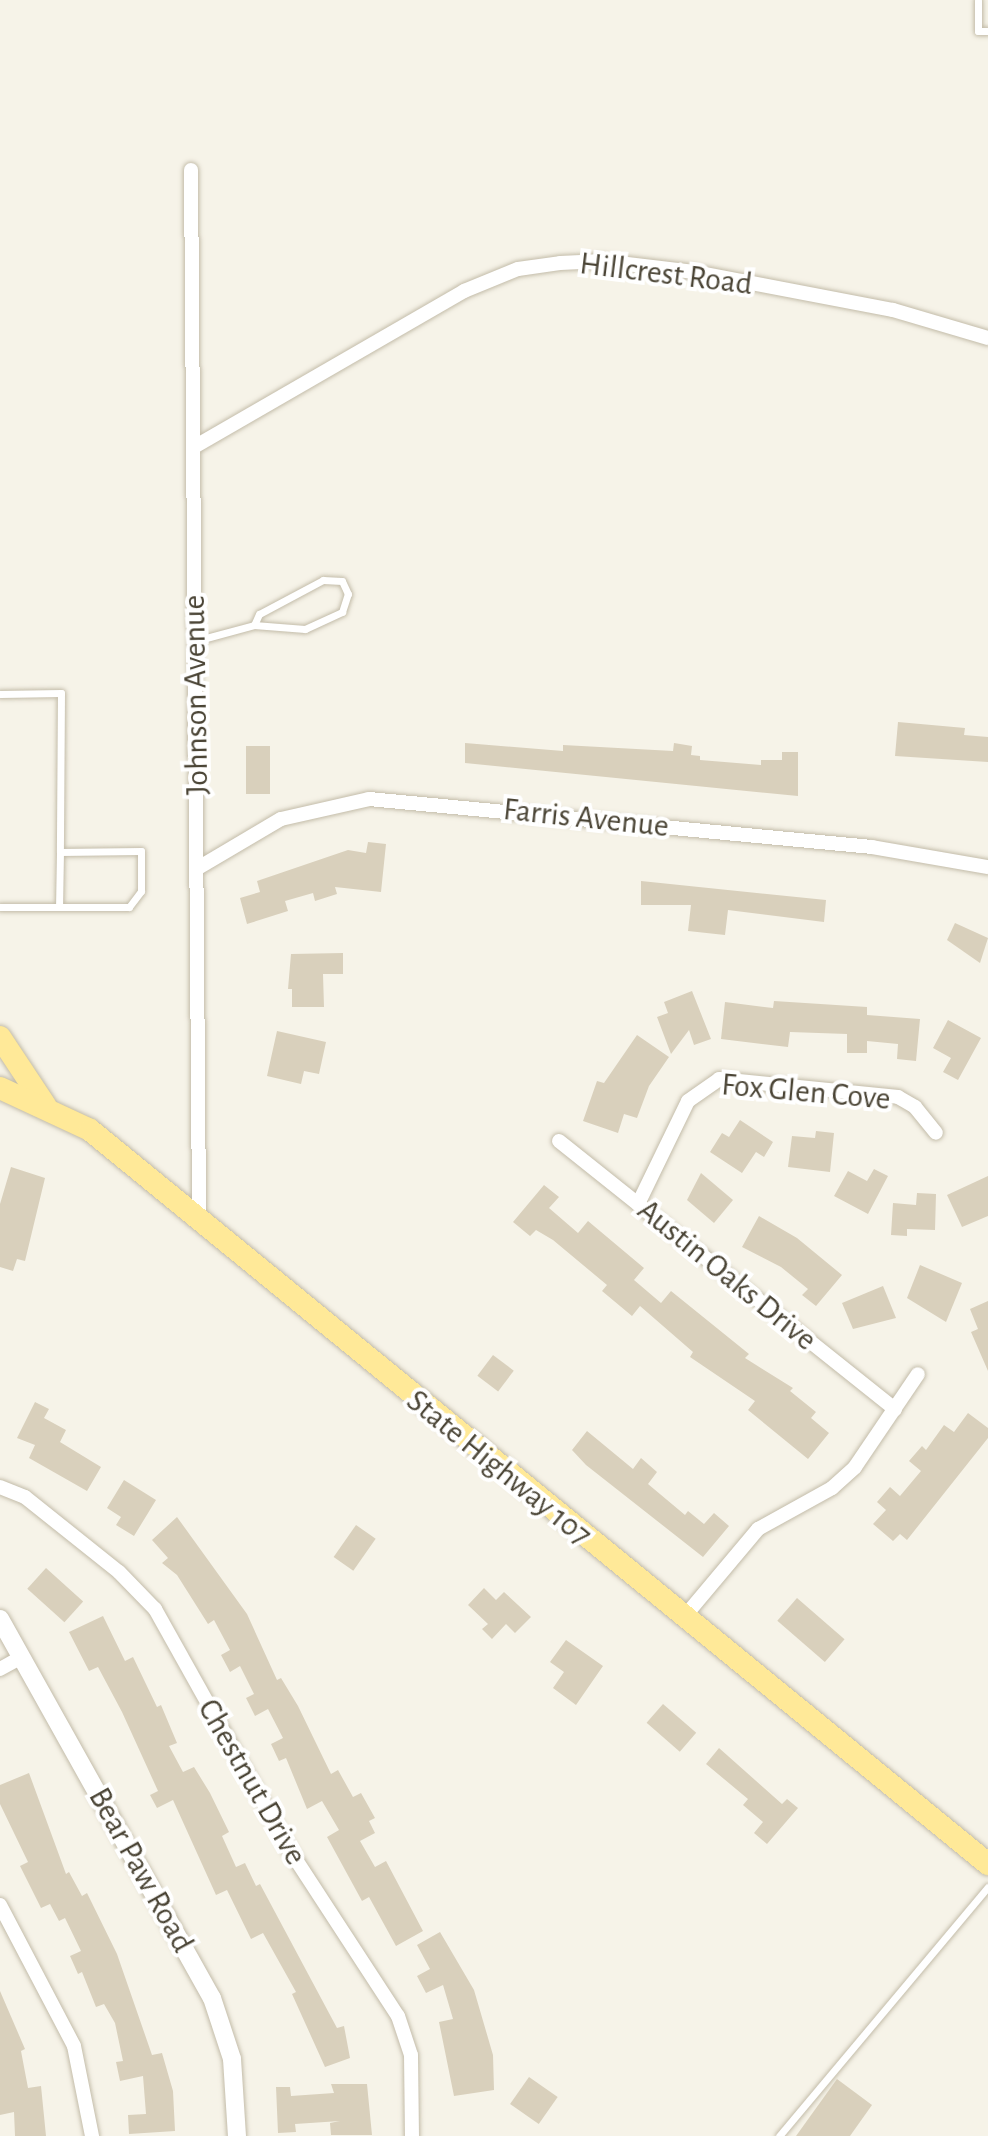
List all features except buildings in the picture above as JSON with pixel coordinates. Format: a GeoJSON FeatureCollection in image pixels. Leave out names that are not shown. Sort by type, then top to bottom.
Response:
{"type":"FeatureCollection","features":[{"type":"Feature","properties":{"kind":"main road"},"geometry":{"type":"LineString","coordinates":[[0,1037],[46,1106]]}},
{"type":"Feature","properties":{"kind":"main road","name":"State Highway 107"},"geometry":{"type":"LineString","coordinates":[[0,1088],[46,1106],[90,1130],[988,1864]]}},
{"type":"Feature","properties":{"kind":"street","name":"Johnson Avenue"},"geometry":{"type":"LineString","coordinates":[[191,170],[199,1220]]}},
{"type":"Feature","properties":{"kind":"street","name":"Hillcrest Road"},"geometry":{"type":"LineString","coordinates":[[194,447],[464,291],[518,269],[560,263],[602,261],[694,272],[893,310],[988,338]]}},
{"type":"Feature","properties":{"kind":"street","name":"Farris Avenue"},"geometry":{"type":"LineString","coordinates":[[198,868],[281,819],[369,799],[872,847],[988,867]]}},
{"type":"Feature","properties":{"kind":"street","name":"Fox Glen Cove"},"geometry":{"type":"LineString","coordinates":[[638,1204],[688,1101],[719,1079],[898,1097],[936,1133]]}},
{"type":"Feature","properties":{"kind":"street","name":"Austin Oaks Drive"},"geometry":{"type":"LineString","coordinates":[[559,1141],[895,1409]]}},
{"type":"Feature","properties":{"kind":"street"},"geometry":{"type":"LineString","coordinates":[[685,1616],[758,1529],[832,1488],[855,1467],[918,1374]]}},
{"type":"Feature","properties":{"kind":"street","name":"Chestnut Drive"},"geometry":{"type":"LineString","coordinates":[[0,1487],[25,1497],[119,1572],[155,1609],[289,1849],[398,2016],[411,2055],[412,2136]]}},
{"type":"Feature","properties":{"kind":"street","name":"Bear Paw Road"},"geometry":{"type":"LineString","coordinates":[[0,1619],[212,1998],[232,2059],[237,2136]]}},
{"type":"Feature","properties":{"kind":"street"},"geometry":{"type":"LineString","coordinates":[[0,1669],[20,1658]]}},
{"type":"Feature","properties":{"kind":"street"},"geometry":{"type":"LineString","coordinates":[[0,1905],[74,2046],[92,2136]]}},
{"type":"Feature","properties":{"kind":"lane"},"geometry":{"type":"LineString","coordinates":[[978,0],[978,31],[988,31]]}},
{"type":"Feature","properties":{"kind":"lane"},"geometry":{"type":"LineString","coordinates":[[195,641],[254,625],[305,629],[342,612],[348,594],[342,581],[323,580],[259,614],[254,625]]}},
{"type":"Feature","properties":{"kind":"lane"},"geometry":{"type":"LineString","coordinates":[[0,694],[61,693],[59,907]]}},
{"type":"Feature","properties":{"kind":"lane"},"geometry":{"type":"LineString","coordinates":[[0,907],[129,907],[141,891],[141,851],[60,852]]}},
{"type":"Feature","properties":{"kind":"lane"},"geometry":{"type":"LineString","coordinates":[[779,2136],[988,1887]]}}]}
